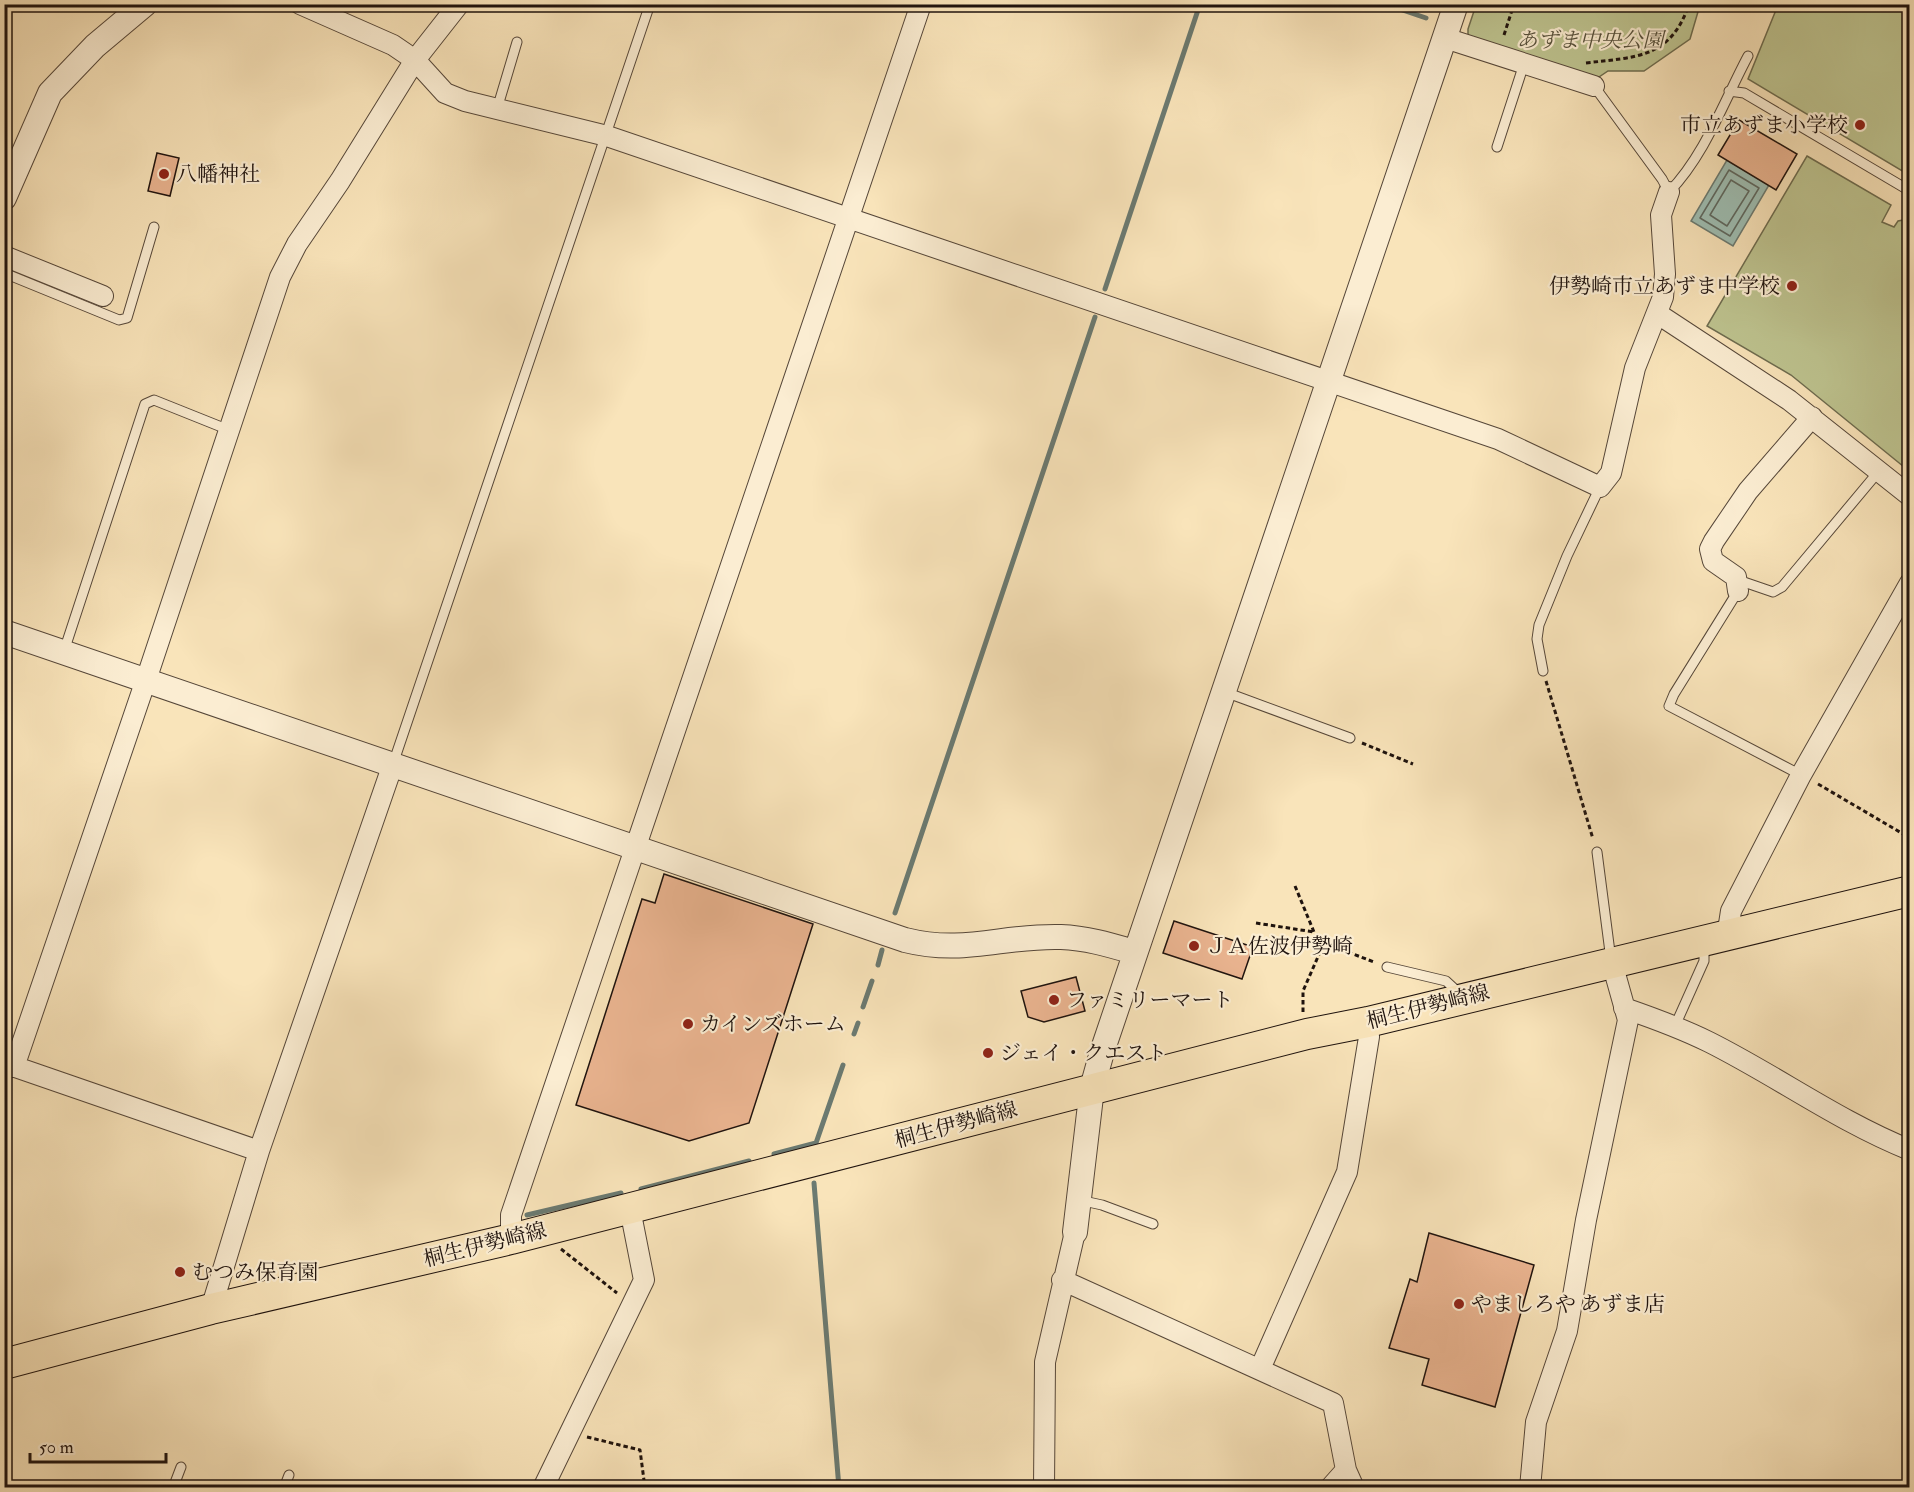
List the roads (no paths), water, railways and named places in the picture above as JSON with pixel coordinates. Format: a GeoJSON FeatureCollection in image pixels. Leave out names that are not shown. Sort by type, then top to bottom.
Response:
{"type":"FeatureCollection","features":[{"type":"Feature","properties":{"kind":"main road","name":"桐生伊勢崎線"},"geometry":{"type":"LineString","coordinates":[[4,1364],[211,1309],[549,1230],[1307,1034],[1368,1022],[1910,891]]}},
{"type":"Feature","properties":{"kind":"street"},"geometry":{"type":"LineString","coordinates":[[4,198],[9,172],[51,93],[95,45],[145,4]]}},
{"type":"Feature","properties":{"kind":"street"},"geometry":{"type":"LineString","coordinates":[[300,4],[393,45],[415,60],[445,93],[496,109],[607,136],[1328,380],[1498,439],[1600,487],[1611,473],[1635,368],[1658,314],[1665,274],[1661,215],[1669,192]]}},
{"type":"Feature","properties":{"kind":"street"},"geometry":{"type":"LineString","coordinates":[[259,1151],[9,1065],[147,679],[280,277],[297,244],[346,171],[415,60],[459,4]]}},
{"type":"Feature","properties":{"kind":"street"},"geometry":{"type":"LineString","coordinates":[[512,1239],[511,1215],[921,4]]}},
{"type":"Feature","properties":{"kind":"street"},"geometry":{"type":"LineString","coordinates":[[1044,1488],[1043,1383],[1048,1340],[1075,1232],[1092,1088],[1134,952],[1456,4]]}},
{"type":"Feature","properties":{"kind":"street"},"geometry":{"type":"LineString","coordinates":[[1445,38],[1594,86]]}},
{"type":"Feature","properties":{"kind":"street"},"geometry":{"type":"LineString","coordinates":[[4,256],[103,296]]}},
{"type":"Feature","properties":{"kind":"street"},"geometry":{"type":"LineString","coordinates":[[1658,314],[1812,417],[1910,496]]}},
{"type":"Feature","properties":{"kind":"street"},"geometry":{"type":"LineString","coordinates":[[1738,585],[1713,561],[1710,549],[1748,491],[1812,417]]}},
{"type":"Feature","properties":{"kind":"street"},"geometry":{"type":"LineString","coordinates":[[1717,939],[1729,924],[1731,911],[1801,775],[1909,585]]}},
{"type":"Feature","properties":{"kind":"street"},"geometry":{"type":"LineString","coordinates":[[4,632],[147,679],[877,931],[927,945],[974,946],[1007,940],[1061,937],[1099,941],[1134,952]]}},
{"type":"Feature","properties":{"kind":"street"},"geometry":{"type":"LineString","coordinates":[[211,1309],[259,1151],[393,764]]}},
{"type":"Feature","properties":{"kind":"street"},"geometry":{"type":"LineString","coordinates":[[1530,1488],[1536,1422],[1567,1331],[1586,1220],[1628,1020],[1612,963]]}},
{"type":"Feature","properties":{"kind":"street"},"geometry":{"type":"LineString","coordinates":[[1624,1008],[1676,1026],[1711,1043],[1843,1120],[1910,1150]]}},
{"type":"Feature","properties":{"kind":"street"},"geometry":{"type":"LineString","coordinates":[[1260,1370],[1347,1172],[1369,1037],[1368,1022]]}},
{"type":"Feature","properties":{"kind":"street"},"geometry":{"type":"LineString","coordinates":[[543,1488],[644,1280],[630,1209]]}},
{"type":"Feature","properties":{"kind":"street"},"geometry":{"type":"LineString","coordinates":[[1062,1280],[1333,1403],[1350,1479],[1330,1488]]}},
{"type":"Feature","properties":{"kind":"lane"},"geometry":{"type":"LineString","coordinates":[[393,764],[650,4]]}},
{"type":"Feature","properties":{"kind":"lane"},"geometry":{"type":"LineString","coordinates":[[496,109],[517,42]]}},
{"type":"Feature","properties":{"kind":"lane"},"geometry":{"type":"LineString","coordinates":[[1594,86],[1662,178],[1669,192],[1682,178],[1696,155],[1748,56]]}},
{"type":"Feature","properties":{"kind":"lane"},"geometry":{"type":"LineString","coordinates":[[1497,147],[1524,64]]}},
{"type":"Feature","properties":{"kind":"lane"},"geometry":{"type":"LineString","coordinates":[[1729,92],[1744,93],[1910,191]]}},
{"type":"Feature","properties":{"kind":"lane"},"geometry":{"type":"LineString","coordinates":[[4,273],[119,320],[127,318],[154,227]]}},
{"type":"Feature","properties":{"kind":"lane"},"geometry":{"type":"LineString","coordinates":[[64,651],[145,404],[154,400],[229,430]]}},
{"type":"Feature","properties":{"kind":"lane"},"geometry":{"type":"LineString","coordinates":[[1801,775],[1669,706],[1738,585],[1773,592],[1782,587],[1879,471]]}},
{"type":"Feature","properties":{"kind":"lane"},"geometry":{"type":"LineString","coordinates":[[1543,671],[1537,639],[1539,625],[1567,556],[1600,487]]}},
{"type":"Feature","properties":{"kind":"lane"},"geometry":{"type":"LineString","coordinates":[[1223,691],[1350,738]]}},
{"type":"Feature","properties":{"kind":"lane"},"geometry":{"type":"LineString","coordinates":[[1597,852],[1612,963]]}},
{"type":"Feature","properties":{"kind":"lane"},"geometry":{"type":"LineString","coordinates":[[1676,1026],[1704,961],[1717,939]]}},
{"type":"Feature","properties":{"kind":"lane"},"geometry":{"type":"LineString","coordinates":[[1387,966],[1446,981],[1456,987],[1462,998]]}},
{"type":"Feature","properties":{"kind":"lane"},"geometry":{"type":"LineString","coordinates":[[1079,1200],[1101,1204],[1153,1224]]}},
{"type":"Feature","properties":{"kind":"lane"},"geometry":{"type":"LineString","coordinates":[[172,1488],[181,1467]]}},
{"type":"Feature","properties":{"kind":"lane"},"geometry":{"type":"LineString","coordinates":[[284,1488],[289,1475]]}},
{"type":"Feature","properties":{"kind":"water"},"geometry":{"type":"Polygon","coordinates":[[[1727,160],[1769,185],[1733,246],[1691,221],[1727,160]]]}},
{"type":"Feature","properties":{"kind":"waterway"},"geometry":{"type":"LineString","coordinates":[[1105,289],[1200,4]]}},
{"type":"Feature","properties":{"kind":"waterway"},"geometry":{"type":"LineString","coordinates":[[1385,4],[1426,18]]}},
{"type":"Feature","properties":{"kind":"waterway"},"geometry":{"type":"LineString","coordinates":[[895,913],[1095,317]]}},
{"type":"Feature","properties":{"kind":"waterway"},"geometry":{"type":"LineString","coordinates":[[878,965],[882,950]]}},
{"type":"Feature","properties":{"kind":"waterway"},"geometry":{"type":"LineString","coordinates":[[863,1007],[872,981]]}},
{"type":"Feature","properties":{"kind":"waterway"},"geometry":{"type":"LineString","coordinates":[[854,1034],[858,1023]]}},
{"type":"Feature","properties":{"kind":"waterway"},"geometry":{"type":"LineString","coordinates":[[774,1154],[816,1143],[843,1065]]}},
{"type":"Feature","properties":{"kind":"waterway"},"geometry":{"type":"LineString","coordinates":[[641,1189],[749,1161]]}},
{"type":"Feature","properties":{"kind":"waterway"},"geometry":{"type":"LineString","coordinates":[[814,1183],[839,1488]]}},
{"type":"Feature","properties":{"kind":"waterway"},"geometry":{"type":"LineString","coordinates":[[527,1215],[621,1193]]}},
{"type":"Feature","properties":{"kind":"place","name":"市立あずま小学校"},"geometry":{"type":"Point","coordinates":[1860,125]}},
{"type":"Feature","properties":{"kind":"place","name":"八幡神社"},"geometry":{"type":"Point","coordinates":[164,174]}},
{"type":"Feature","properties":{"kind":"place","name":"伊勢崎市立あずま中学校"},"geometry":{"type":"Point","coordinates":[1792,286]}},
{"type":"Feature","properties":{"kind":"place","name":"ＪＡ佐波伊勢崎"},"geometry":{"type":"Point","coordinates":[1194,946]}},
{"type":"Feature","properties":{"kind":"place","name":"ファミリーマート"},"geometry":{"type":"Point","coordinates":[1054,1000]}},
{"type":"Feature","properties":{"kind":"place","name":"カインズホーム"},"geometry":{"type":"Point","coordinates":[688,1024]}},
{"type":"Feature","properties":{"kind":"place","name":"ジェイ・クエスト"},"geometry":{"type":"Point","coordinates":[988,1053]}},
{"type":"Feature","properties":{"kind":"place","name":"むつみ保育園"},"geometry":{"type":"Point","coordinates":[180,1272]}},
{"type":"Feature","properties":{"kind":"place","name":"やましろや あずま店"},"geometry":{"type":"Point","coordinates":[1459,1304]}},
{"type":"Feature","properties":{"kind":"park label","name":"あずま中央公園"},"geometry":{"type":"Point","coordinates":[1590,40]}}]}
